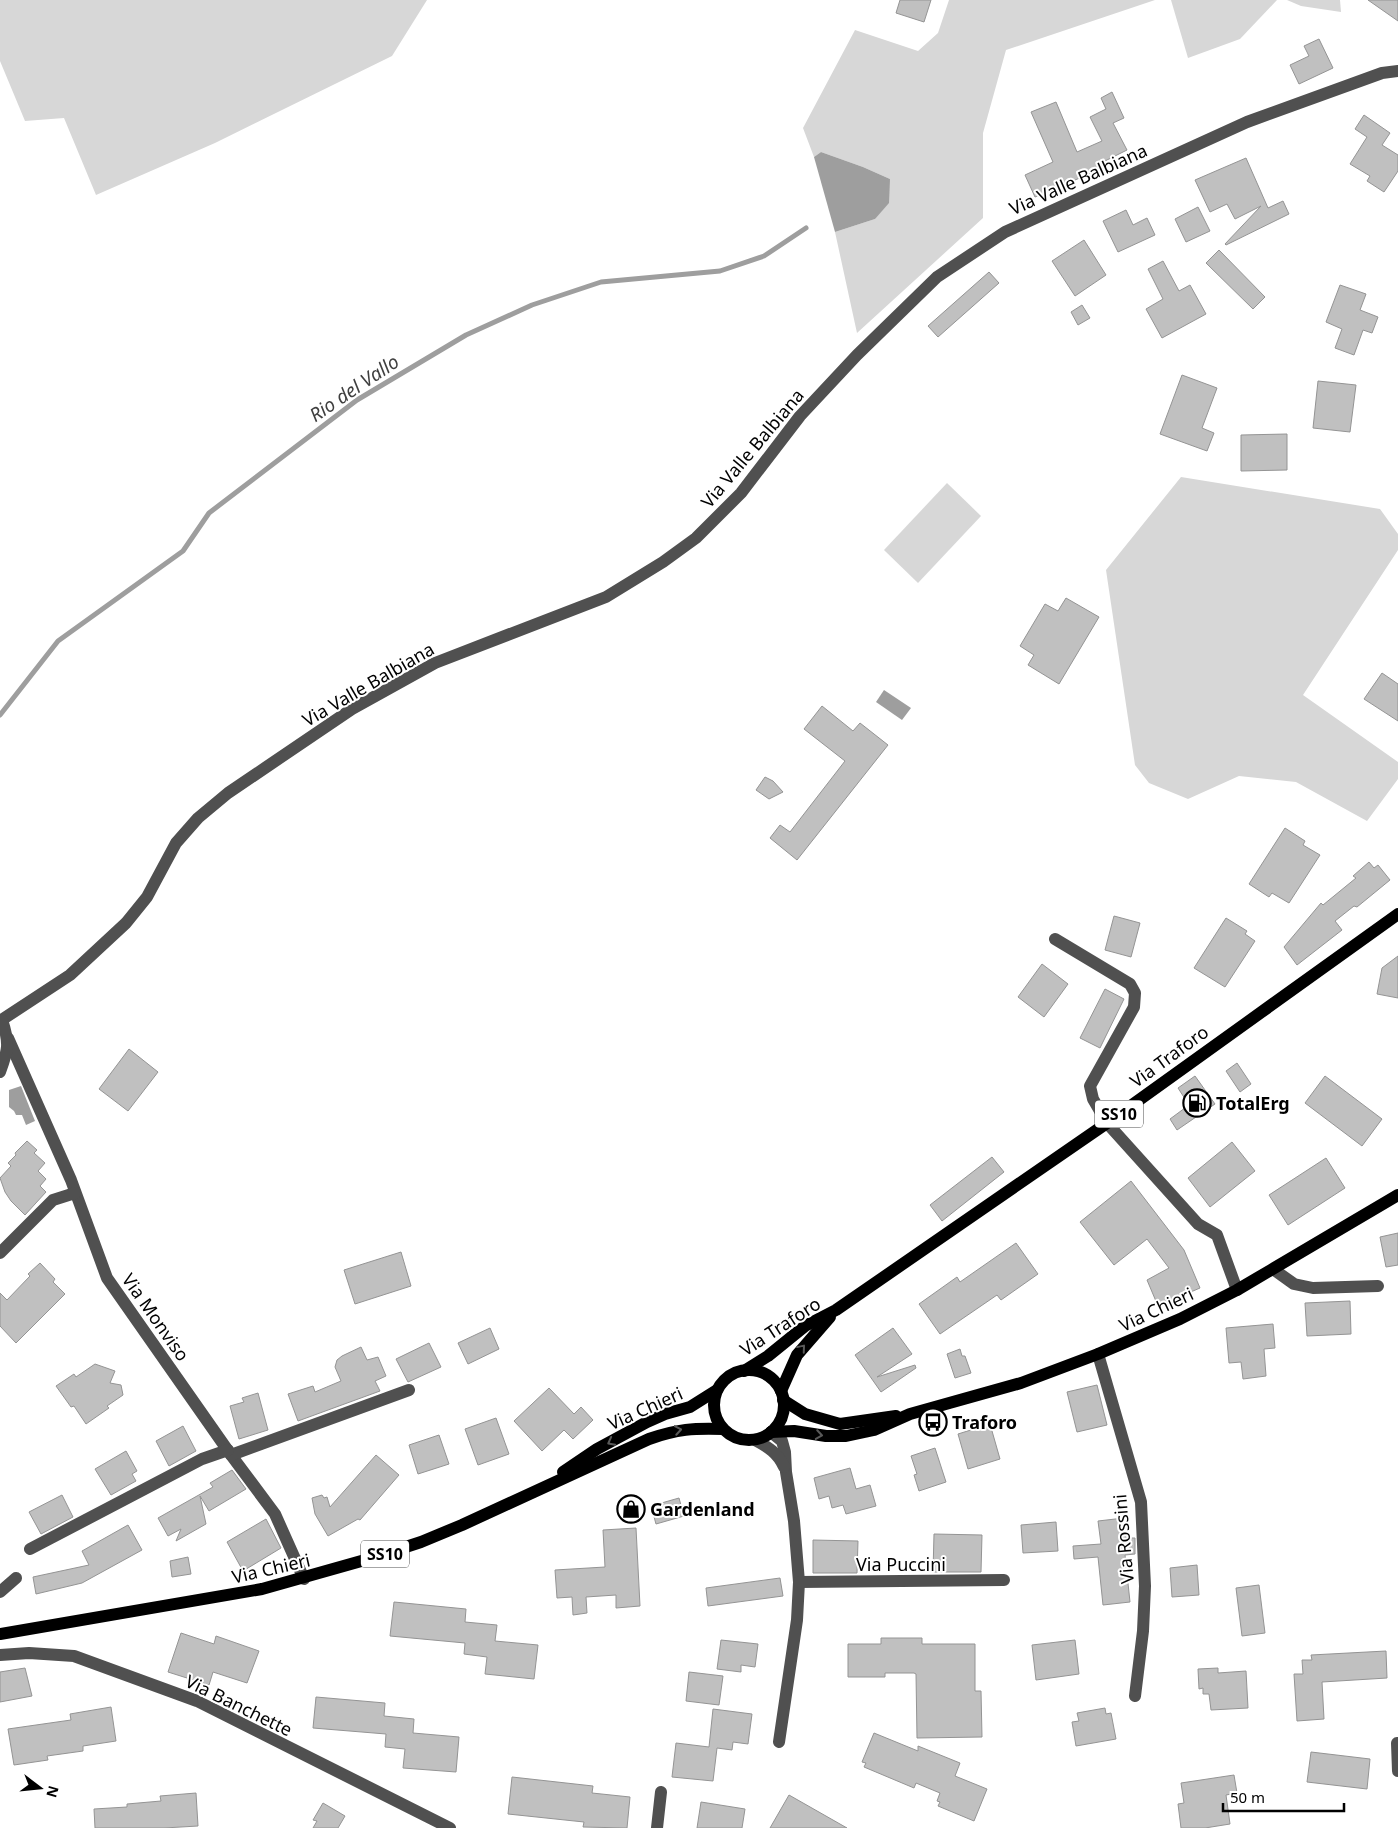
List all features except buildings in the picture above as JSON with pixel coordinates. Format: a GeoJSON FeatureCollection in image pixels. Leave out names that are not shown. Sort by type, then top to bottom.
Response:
{"type":"FeatureCollection","features":[{"type":"Feature","properties":{"kind":"main road","name":"Via Traforo"},"geometry":{"type":"LineString","coordinates":[[744,1371],[766,1357],[805,1326],[836,1310],[1107,1123],[1398,914]]}},
{"type":"Feature","properties":{"kind":"main road","name":"Via Chieri"},"geometry":{"type":"LineString","coordinates":[[782,1396],[805,1414],[840,1424],[910,1414],[1021,1383],[1098,1354],[1180,1319],[1237,1290],[1398,1195]]}},
{"type":"Feature","properties":{"kind":"main road","name":"Via Traforo"},"geometry":{"type":"LineString","coordinates":[[782,1396],[797,1355],[836,1310]]}},
{"type":"Feature","properties":{"kind":"main road"},"geometry":{"type":"LineString","coordinates":[[753,1370],[768,1376],[778,1386],[782,1396],[782,1414],[777,1425],[771,1432],[755,1440],[739,1439],[723,1429],[714,1408],[717,1390],[728,1377],[744,1371],[753,1370]]}},
{"type":"Feature","properties":{"kind":"main road","name":"Via Chieri"},"geometry":{"type":"LineString","coordinates":[[536,1490],[597,1449],[647,1422],[665,1414],[690,1407],[717,1390]]}},
{"type":"Feature","properties":{"kind":"main road","name":"Via Chieri"},"geometry":{"type":"LineString","coordinates":[[771,1432],[794,1431],[826,1436],[846,1436],[874,1430],[910,1414]]}},
{"type":"Feature","properties":{"kind":"main road","name":"Via Chieri"},"geometry":{"type":"LineString","coordinates":[[0,1634],[225,1596],[304,1579],[420,1542],[462,1525],[670,1431],[723,1429]]}},
{"type":"Feature","properties":{"kind":"street","name":"Via Valle Balbiana"},"geometry":{"type":"LineString","coordinates":[[1,1021],[70,975],[126,923],[147,897],[176,843],[198,818],[228,793],[352,709],[435,663],[606,597],[663,562],[696,538],[741,493],[800,416],[857,355],[937,277],[1005,232],[1238,126],[1382,73],[1398,71]]}},
{"type":"Feature","properties":{"kind":"street"},"geometry":{"type":"LineString","coordinates":[[1054,939],[1130,984],[1135,993],[1134,1007],[1090,1086],[1093,1099],[1107,1123],[1198,1224],[1217,1236],[1237,1290]]}},
{"type":"Feature","properties":{"kind":"street","name":"Via Monviso"},"geometry":{"type":"LineString","coordinates":[[1,1021],[71,1180],[107,1278],[229,1452],[275,1514],[304,1579]]}},
{"type":"Feature","properties":{"kind":"street"},"geometry":{"type":"LineString","coordinates":[[0,1072],[6,1054],[8,1038]]}},
{"type":"Feature","properties":{"kind":"street"},"geometry":{"type":"LineString","coordinates":[[0,1253],[53,1200],[75,1193]]}},
{"type":"Feature","properties":{"kind":"street"},"geometry":{"type":"LineString","coordinates":[[1273,1269],[1294,1284],[1314,1288],[1378,1286]]}},
{"type":"Feature","properties":{"kind":"street","name":"Via Rossini"},"geometry":{"type":"LineString","coordinates":[[1098,1354],[1141,1502],[1145,1586],[1143,1631],[1136,1696]]}},
{"type":"Feature","properties":{"kind":"street"},"geometry":{"type":"LineString","coordinates":[[30,1549],[202,1459],[229,1452],[409,1390]]}},
{"type":"Feature","properties":{"kind":"street"},"geometry":{"type":"LineString","coordinates":[[771,1432],[782,1441],[794,1521],[799,1582],[797,1620],[780,1742]]}},
{"type":"Feature","properties":{"kind":"street"},"geometry":{"type":"LineString","coordinates":[[755,1440],[770,1448],[778,1456],[786,1472]]}},
{"type":"Feature","properties":{"kind":"street"},"geometry":{"type":"LineString","coordinates":[[0,1592],[16,1578]]}},
{"type":"Feature","properties":{"kind":"street","name":"Via Puccini"},"geometry":{"type":"LineString","coordinates":[[799,1582],[1004,1580]]}},
{"type":"Feature","properties":{"kind":"street","name":"Via Banchette"},"geometry":{"type":"LineString","coordinates":[[0,1654],[29,1653],[74,1656],[197,1701],[450,1828]]}},
{"type":"Feature","properties":{"kind":"street"},"geometry":{"type":"LineString","coordinates":[[1397,1743],[1398,1771]]}},
{"type":"Feature","properties":{"kind":"street"},"geometry":{"type":"LineString","coordinates":[[657,1828],[661,1792]]}},
{"type":"Feature","properties":{"kind":"shaded area"},"geometry":{"type":"Polygon","coordinates":[[[0,0],[427,0],[392,56],[215,143],[96,195],[64,118],[25,121],[0,61],[0,0]]]}},
{"type":"Feature","properties":{"kind":"shaded area"},"geometry":{"type":"Polygon","coordinates":[[[949,0],[1155,0],[1006,50],[983,133],[983,218],[857,333],[835,232],[875,219],[890,179],[821,152],[814,157],[803,128],[855,30],[918,51],[938,33],[949,0]]]}},
{"type":"Feature","properties":{"kind":"shaded area"},"geometry":{"type":"Polygon","coordinates":[[[1171,0],[1277,0],[1240,39],[1188,58],[1171,0]]]}},
{"type":"Feature","properties":{"kind":"shaded area"},"geometry":{"type":"Polygon","coordinates":[[[1287,0],[1340,0],[1341,12],[1301,6],[1287,0]]]}},
{"type":"Feature","properties":{"kind":"shaded area"},"geometry":{"type":"Polygon","coordinates":[[[821,152],[890,179],[889,203],[875,219],[835,232],[814,157],[821,152]]]}},
{"type":"Feature","properties":{"kind":"shaded area"},"geometry":{"type":"Polygon","coordinates":[[[1181,477],[1380,509],[1398,534],[1398,550],[1303,695],[1398,762],[1398,779],[1367,821],[1296,782],[1239,776],[1188,799],[1149,783],[1135,765],[1106,570],[1181,477]]]}},
{"type":"Feature","properties":{"kind":"shaded area"},"geometry":{"type":"Polygon","coordinates":[[[947,483],[981,516],[918,583],[884,550],[947,483]]]}},
{"type":"Feature","properties":{"kind":"shaded area"},"geometry":{"type":"Polygon","coordinates":[[[884,690],[911,708],[902,720],[876,702],[884,690]]]}},
{"type":"Feature","properties":{"kind":"shaded area"},"geometry":{"type":"Polygon","coordinates":[[[21,1086],[35,1121],[26,1125],[22,1115],[16,1115],[9,1107],[9,1090],[21,1086]]]}},
{"type":"Feature","properties":{"kind":"waterway","name":"Rio del Vallo"},"geometry":{"type":"LineString","coordinates":[[0,715],[58,641],[183,551],[209,513],[357,400],[466,335],[532,305],[601,282],[720,271],[764,256],[806,228]]}},
{"type":"Feature","properties":{"kind":"place","name":"TotalErg"},"geometry":{"type":"Point","coordinates":[1197,1103]}},
{"type":"Feature","properties":{"kind":"place","name":"Traforo"},"geometry":{"type":"Point","coordinates":[933,1422]}},
{"type":"Feature","properties":{"kind":"place","name":"Gardenland"},"geometry":{"type":"Point","coordinates":[631,1509]}}]}
